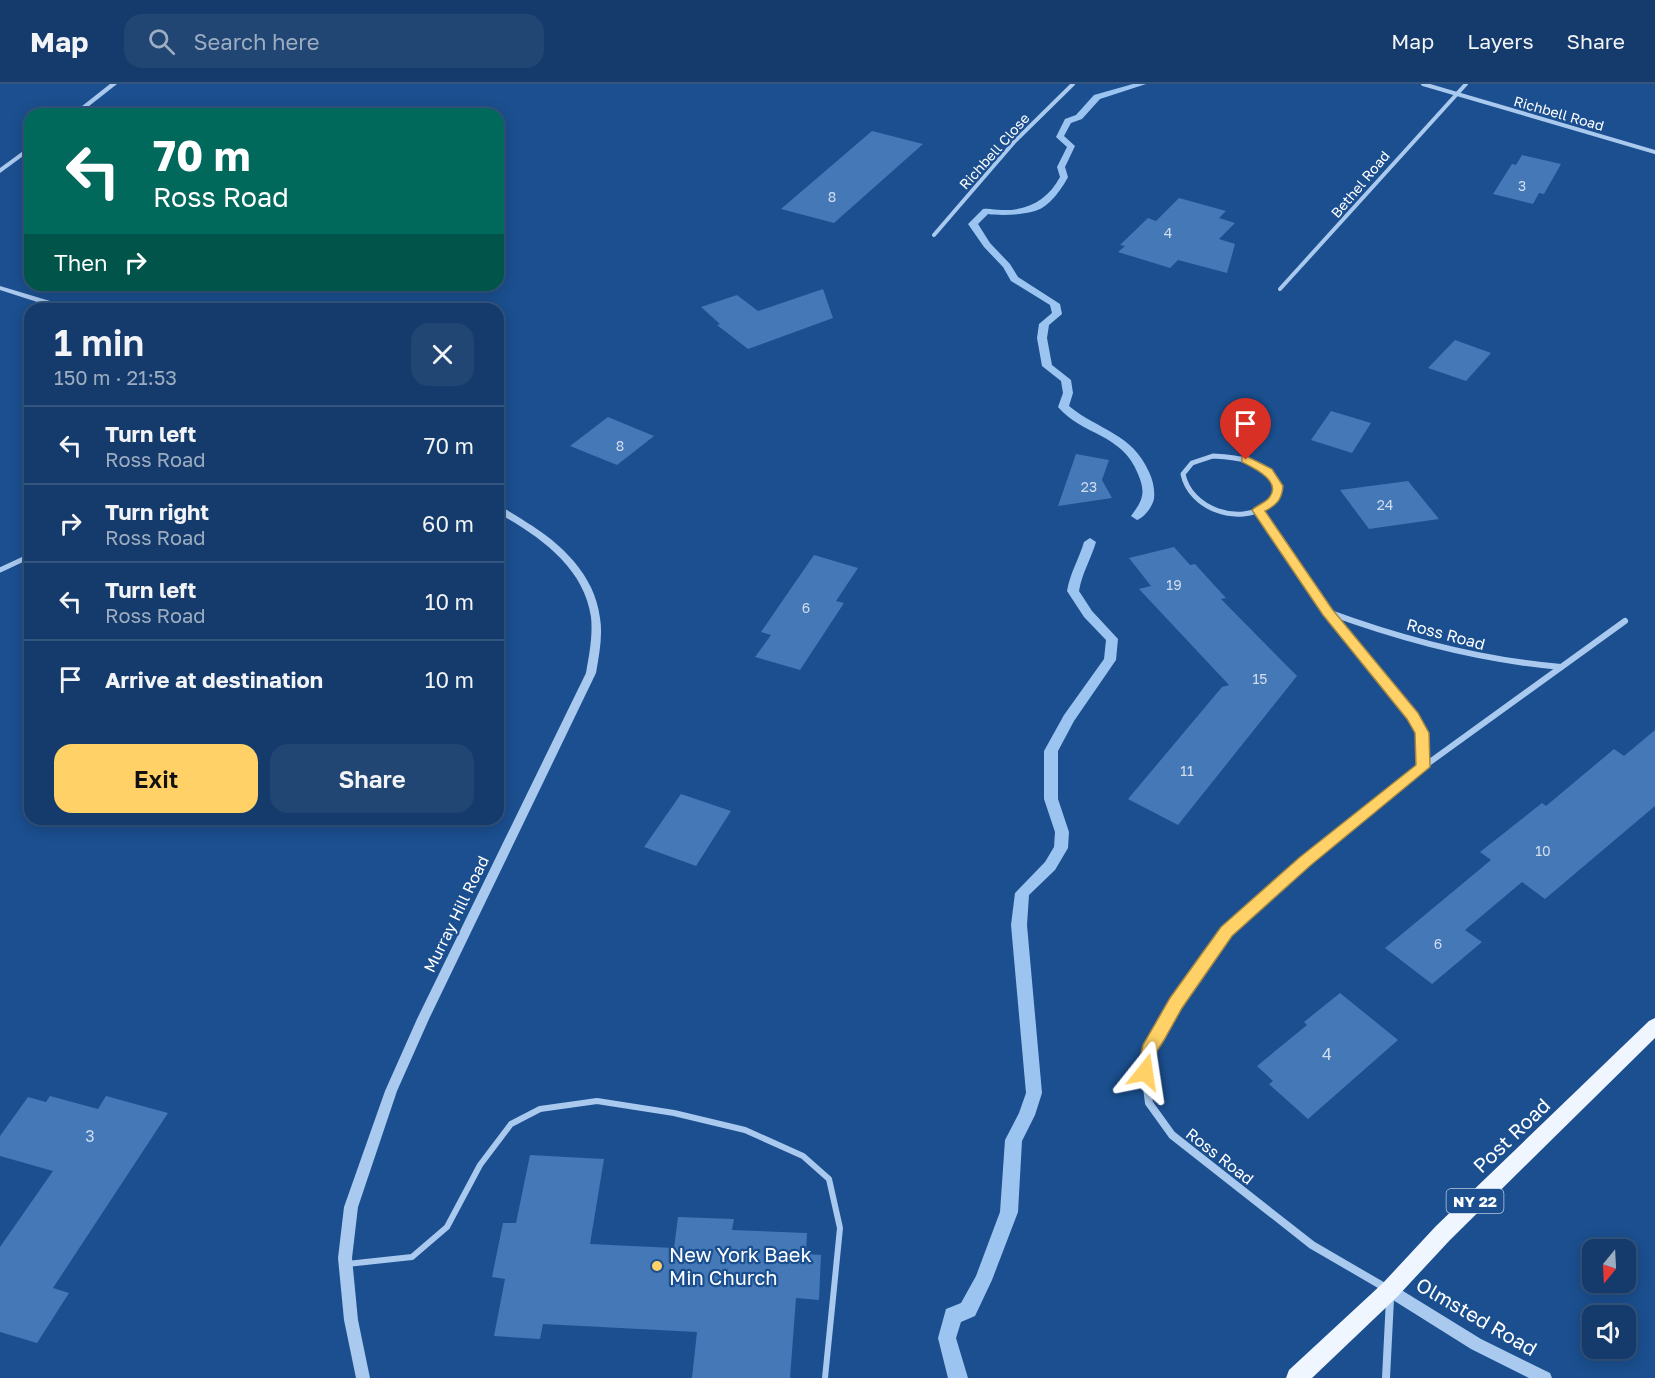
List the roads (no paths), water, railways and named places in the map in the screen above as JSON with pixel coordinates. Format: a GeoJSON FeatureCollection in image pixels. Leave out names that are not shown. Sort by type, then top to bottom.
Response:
{"type":"FeatureCollection","features":[{"type":"Feature","properties":{"kind":"main road","name":"Post Road"},"geometry":{"type":"LineString","coordinates":[[1297,1378],[1390,1290],[1443,1233],[1655,1026]]}},
{"type":"Feature","properties":{"kind":"street"},"geometry":{"type":"LineString","coordinates":[[83,108],[114,84]]}},
{"type":"Feature","properties":{"kind":"street","name":"Richbell Close"},"geometry":{"type":"LineString","coordinates":[[934,235],[1015,141],[1073,84]]}},
{"type":"Feature","properties":{"kind":"street","name":"Richbell Road"},"geometry":{"type":"LineString","coordinates":[[1423,84],[1655,152]]}},
{"type":"Feature","properties":{"kind":"street","name":"Bethel Road"},"geometry":{"type":"LineString","coordinates":[[1280,289],[1399,155],[1466,84]]}},
{"type":"Feature","properties":{"kind":"street"},"geometry":{"type":"LineString","coordinates":[[0,171],[24,153]]}},
{"type":"Feature","properties":{"kind":"street"},"geometry":{"type":"LineString","coordinates":[[0,288],[48,303]]}},
{"type":"Feature","properties":{"kind":"street"},"geometry":{"type":"LineString","coordinates":[[1213,456],[1229,456],[1256,464],[1268,471],[1278,486],[1277,495],[1270,504],[1258,510],[1233,513],[1201,503],[1186,490],[1183,474],[1192,463],[1213,456]]}},
{"type":"Feature","properties":{"kind":"street"},"geometry":{"type":"LineString","coordinates":[[1258,510],[1327,612],[1413,716],[1422,733],[1423,767]]}},
{"type":"Feature","properties":{"kind":"street","name":"Murray Hill Road"},"geometry":{"type":"LineString","coordinates":[[363,1378],[351,1320],[346,1264],[351,1208],[391,1090],[423,1019],[591,673],[596,642],[594,609],[573,563],[533,528],[504,512]]}},
{"type":"Feature","properties":{"kind":"street"},"geometry":{"type":"LineString","coordinates":[[0,570],[24,559]]}},
{"type":"Feature","properties":{"kind":"street","name":"Ross Road"},"geometry":{"type":"LineString","coordinates":[[1327,612],[1359,624],[1491,660],[1561,667]]}},
{"type":"Feature","properties":{"kind":"street","name":"Ross Road"},"geometry":{"type":"LineString","coordinates":[[1390,1290],[1312,1245],[1172,1135],[1149,1103],[1145,1072],[1149,1050],[1165,1022],[1227,932],[1305,861],[1423,767],[1625,621]]}},
{"type":"Feature","properties":{"kind":"street"},"geometry":{"type":"LineString","coordinates":[[1386,1378],[1390,1290]]}},
{"type":"Feature","properties":{"kind":"street","name":"Olmsted Road"},"geometry":{"type":"LineString","coordinates":[[1390,1290],[1476,1344],[1545,1378]]}},
{"type":"Feature","properties":{"kind":"lane"},"geometry":{"type":"LineString","coordinates":[[346,1264],[412,1257],[447,1227],[480,1165],[511,1124],[540,1109],[597,1101],[674,1113],[745,1130],[803,1156],[829,1179],[840,1228],[825,1378]]}},
{"type":"Feature","properties":{"kind":"waterway"},"geometry":{"type":"LineString","coordinates":[[1137,516],[1146,505],[1148,497],[1146,479],[1137,460],[1119,440],[1083,421],[1063,407],[1068,393],[1066,380],[1047,366],[1042,338],[1044,324],[1057,314],[1055,304],[1014,279],[1007,266],[987,245],[973,224],[986,211],[1003,213],[1038,207],[1060,185],[1064,177],[1061,167],[1071,146],[1060,137],[1068,121],[1079,117],[1097,97],[1142,84]]}},
{"type":"Feature","properties":{"kind":"waterway"},"geometry":{"type":"LineString","coordinates":[[958,1378],[947,1338],[953,1316],[968,1310],[983,1280],[1009,1212],[1014,1140],[1027,1115],[1034,1093],[1019,925],[1022,893],[1050,866],[1061,848],[1062,832],[1051,799],[1051,751],[1069,718],[1110,660],[1112,639],[1088,614],[1073,591],[1076,573],[1084,562],[1090,542]]}},
{"type":"Feature","properties":{"kind":"place","name":"New York Baek Min Church"},"geometry":{"type":"Point","coordinates":[657,1266]}}]}
